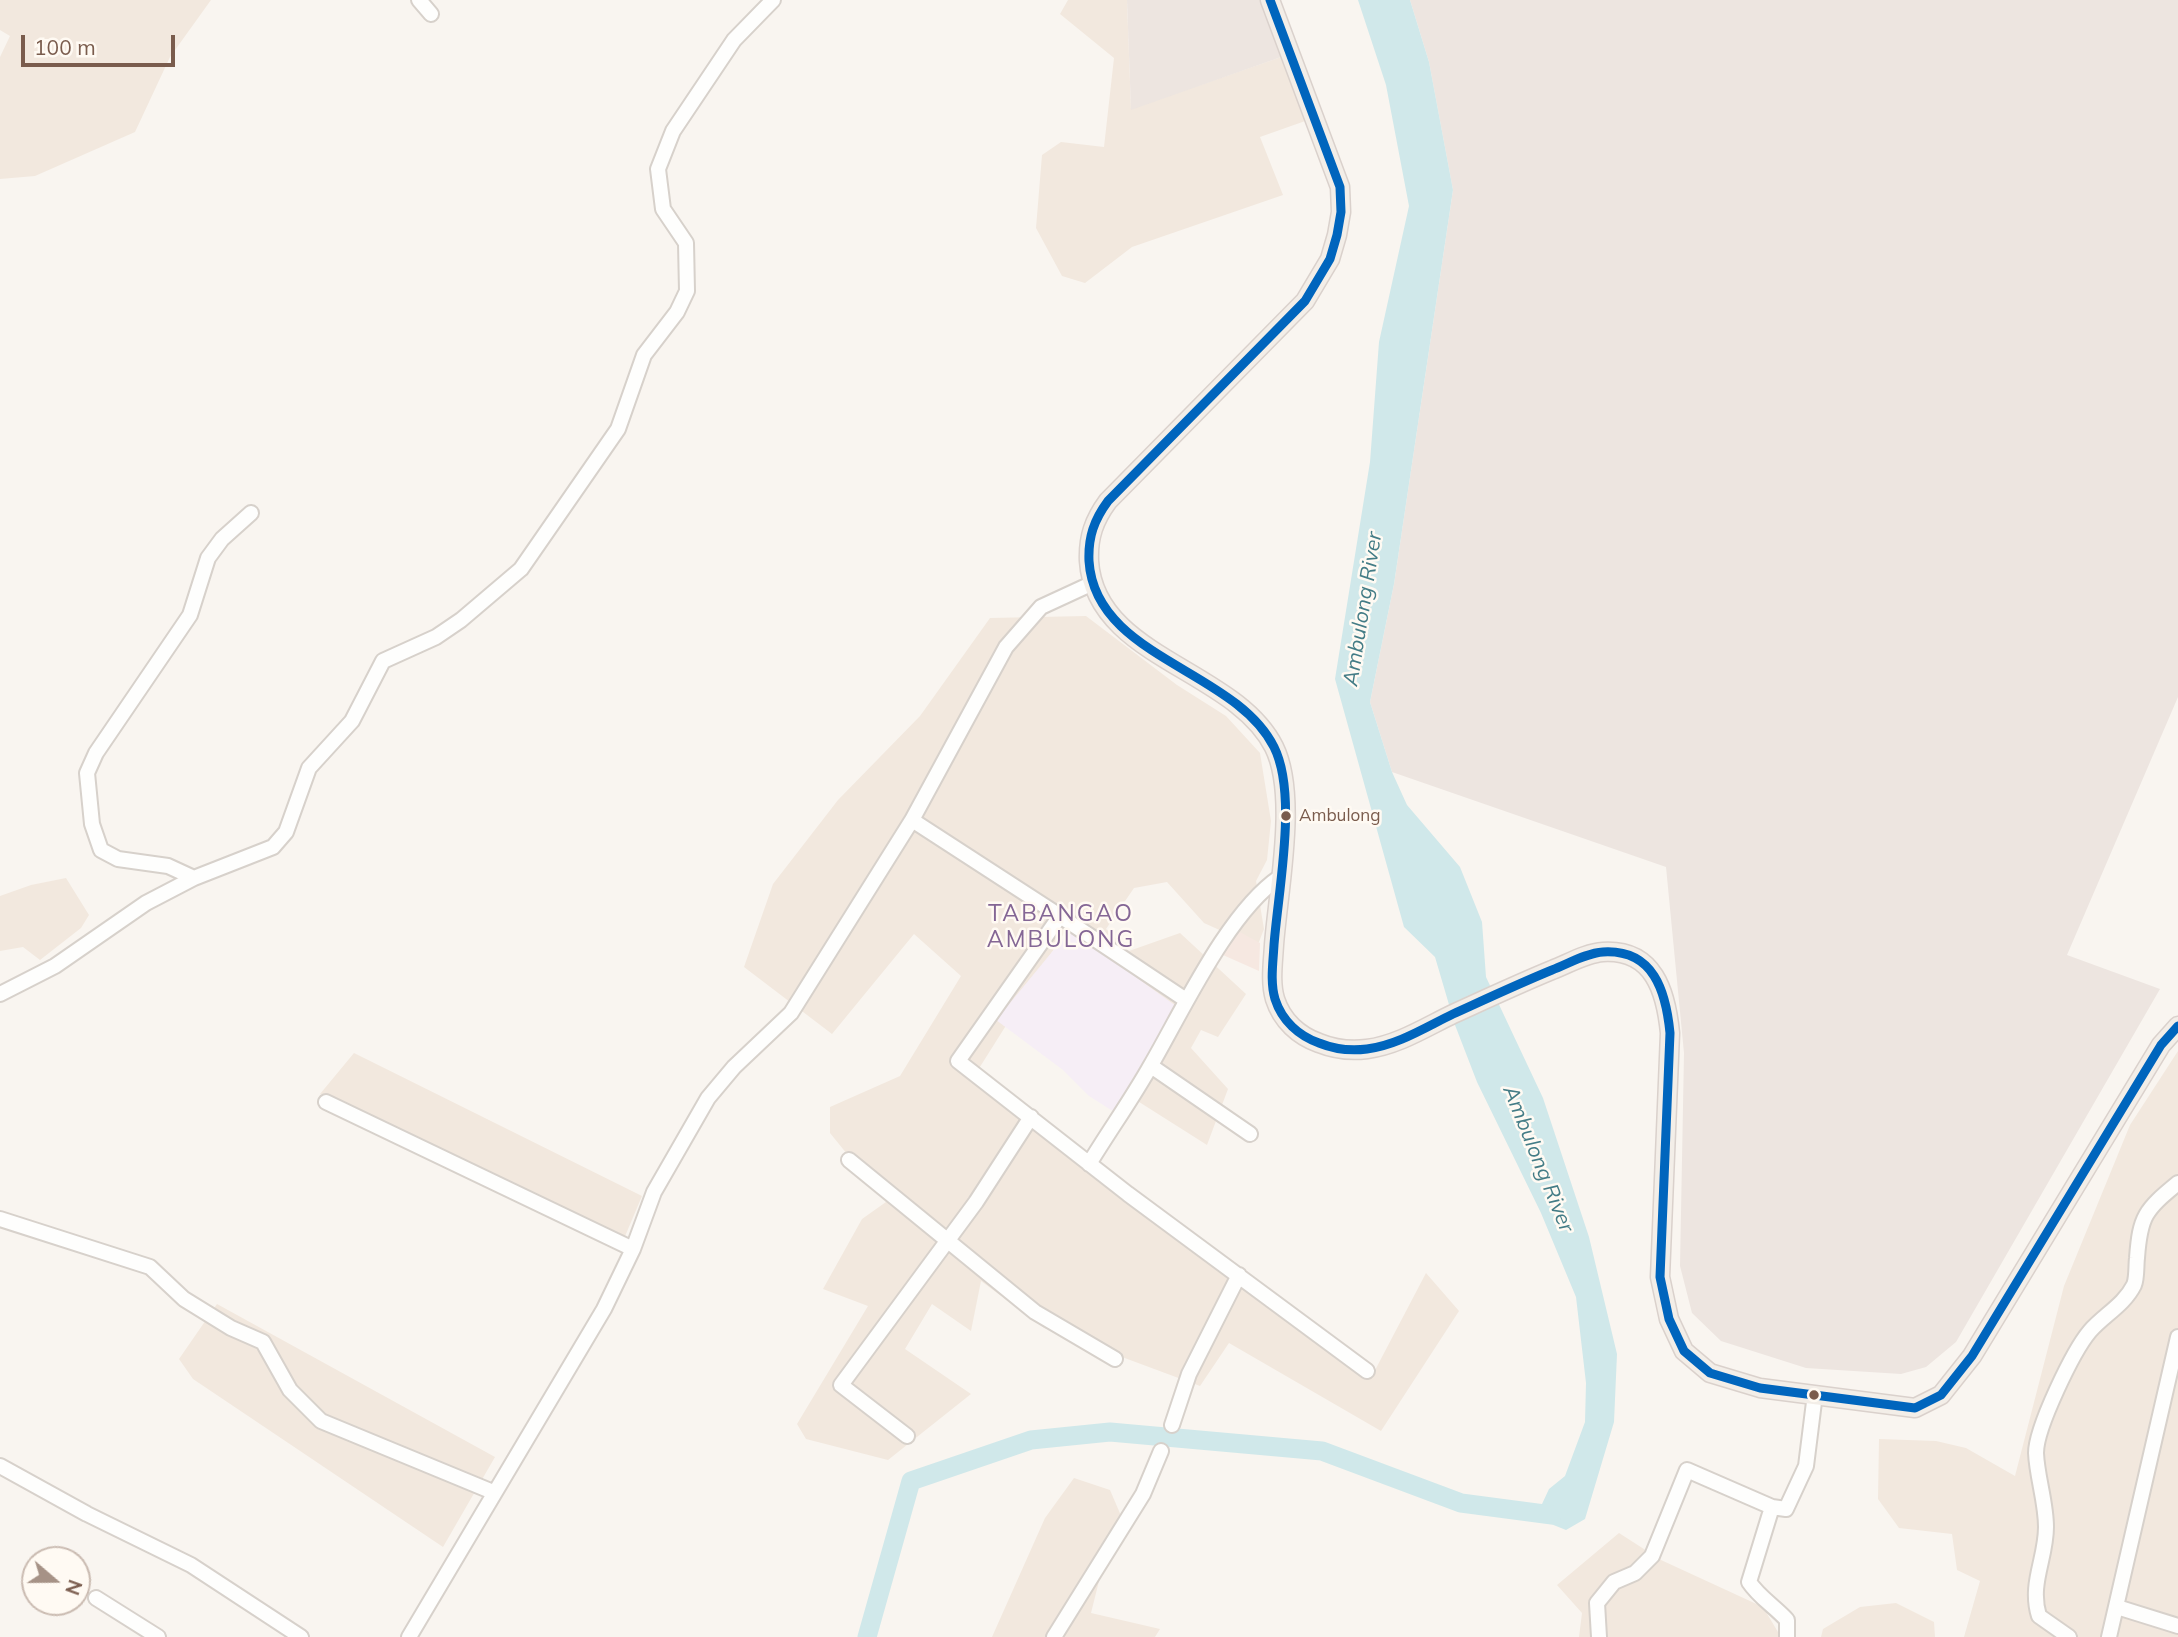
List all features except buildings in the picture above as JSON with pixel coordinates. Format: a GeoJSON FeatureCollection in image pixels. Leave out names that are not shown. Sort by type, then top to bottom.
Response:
{"type":"FeatureCollection","features":[{"type":"Feature","properties":{"kind":"main road"},"geometry":{"type":"LineString","coordinates":[[1270,0],[1340,187],[1341,212],[1330,258],[1305,301],[1100,512],[1088,545],[1093,583],[1098,598],[1121,627],[1221,694],[1263,728],[1282,766],[1285,784],[1273,985],[1275,999],[1288,1024],[1304,1037],[1345,1049],[1368,1049],[1398,1041],[1504,990],[1602,952],[1634,958],[1650,969],[1667,999],[1671,1033],[1660,1251],[1662,1298],[1684,1351],[1710,1373],[1760,1388],[1915,1408],[1941,1395],[2006,1304],[2161,1045],[2178,1026]]}},
{"type":"Feature","properties":{"kind":"street"},"geometry":{"type":"LineString","coordinates":[[419,0],[431,14]]}},
{"type":"Feature","properties":{"kind":"street"},"geometry":{"type":"LineString","coordinates":[[0,993],[55,967],[146,902],[194,878],[273,847],[281,840],[309,768],[352,721],[383,661],[436,637],[461,620],[521,569],[618,429],[644,355],[677,312],[687,291],[686,243],[663,209],[658,169],[673,131],[734,40],[773,0]]}},
{"type":"Feature","properties":{"kind":"street"},"geometry":{"type":"LineString","coordinates":[[194,878],[168,866],[118,859],[101,850],[92,824],[88,769],[130,701],[190,615],[208,558],[222,539],[251,513]]}},
{"type":"Feature","properties":{"kind":"street"},"geometry":{"type":"LineString","coordinates":[[409,1637],[604,1309],[633,1249],[654,1192],[708,1098],[734,1067],[791,1013],[912,820],[1006,646],[1041,607],[1093,583]]}},
{"type":"Feature","properties":{"kind":"street"},"geometry":{"type":"LineString","coordinates":[[912,820],[1186,1000]]}},
{"type":"Feature","properties":{"kind":"street"},"geometry":{"type":"LineString","coordinates":[[1088,1164],[1151,1066],[1186,1000],[1250,902],[1280,877]]}},
{"type":"Feature","properties":{"kind":"street"},"geometry":{"type":"LineString","coordinates":[[1060,916],[958,1061],[1088,1164],[1367,1371]]}},
{"type":"Feature","properties":{"kind":"street"},"geometry":{"type":"LineString","coordinates":[[1151,1066],[1250,1134]]}},
{"type":"Feature","properties":{"kind":"street"},"geometry":{"type":"LineString","coordinates":[[326,1102],[633,1249]]}},
{"type":"Feature","properties":{"kind":"street"},"geometry":{"type":"LineString","coordinates":[[907,1436],[841,1385],[976,1202],[1031,1117]]}},
{"type":"Feature","properties":{"kind":"street"},"geometry":{"type":"LineString","coordinates":[[849,1160],[1035,1312],[1115,1359]]}},
{"type":"Feature","properties":{"kind":"street"},"geometry":{"type":"LineString","coordinates":[[2069,1637],[2039,1616],[2035,1603],[2035,1576],[2046,1529],[2036,1454],[2038,1436],[2075,1354],[2091,1330],[2112,1313],[2134,1284],[2141,1219],[2157,1200],[2178,1183]]}},
{"type":"Feature","properties":{"kind":"street"},"geometry":{"type":"LineString","coordinates":[[0,1219],[150,1267],[184,1299],[231,1328],[263,1342],[290,1390],[321,1421],[493,1492]]}},
{"type":"Feature","properties":{"kind":"street"},"geometry":{"type":"LineString","coordinates":[[1172,1425],[1189,1374],[1239,1275]]}},
{"type":"Feature","properties":{"kind":"street"},"geometry":{"type":"LineString","coordinates":[[2109,1637],[2178,1337]]}},
{"type":"Feature","properties":{"kind":"street"},"geometry":{"type":"LineString","coordinates":[[1599,1637],[1597,1603],[1614,1582],[1635,1573],[1652,1556],[1687,1470],[1772,1507],[1786,1509],[1806,1466],[1815,1394]]}},
{"type":"Feature","properties":{"kind":"street"},"geometry":{"type":"LineString","coordinates":[[1054,1637],[1143,1494],[1161,1451]]}},
{"type":"Feature","properties":{"kind":"street"},"geometry":{"type":"LineString","coordinates":[[0,1466],[11,1469],[88,1514],[191,1565],[301,1637]]}},
{"type":"Feature","properties":{"kind":"street"},"geometry":{"type":"LineString","coordinates":[[1772,1507],[1749,1582],[1758,1595],[1772,1603],[1787,1620],[1787,1637]]}},
{"type":"Feature","properties":{"kind":"street"},"geometry":{"type":"LineString","coordinates":[[96,1598],[158,1637]]}},
{"type":"Feature","properties":{"kind":"street"},"geometry":{"type":"LineString","coordinates":[[2117,1607],[2178,1626]]}},
{"type":"Feature","properties":{"kind":"shaded area"},"geometry":{"type":"Polygon","coordinates":[[[0,0],[211,0],[170,57],[135,132],[35,176],[0,179],[0,57],[10,36],[0,30],[0,0]]]}},
{"type":"Feature","properties":{"kind":"shaded area"},"geometry":{"type":"Polygon","coordinates":[[[1068,0],[1127,0],[1131,109],[1284,56],[1308,120],[1260,137],[1283,195],[1132,247],[1085,283],[1062,276],[1036,228],[1042,155],[1061,142],[1104,147],[1114,58],[1060,14],[1068,0]]]}},
{"type":"Feature","properties":{"kind":"shaded area"},"geometry":{"type":"Polygon","coordinates":[[[1127,0],[1266,0],[1284,56],[1131,110],[1127,0]]]}},
{"type":"Feature","properties":{"kind":"shaded area"},"geometry":{"type":"Polygon","coordinates":[[[1410,0],[2178,0],[2178,697],[2067,955],[2160,989],[1956,1342],[1926,1367],[1901,1374],[1806,1368],[1721,1341],[1692,1313],[1680,1266],[1684,1053],[1666,867],[1392,772],[1370,702],[1394,584],[1453,190],[1429,62],[1410,0]]]}},
{"type":"Feature","properties":{"kind":"shaded area"},"geometry":{"type":"Polygon","coordinates":[[[1086,616],[1177,685],[1226,716],[1260,753],[1271,821],[1267,860],[1256,881],[1264,929],[1257,947],[1204,923],[1167,882],[1134,888],[1106,929],[1129,951],[1180,933],[1246,994],[1218,1037],[1201,1030],[1191,1048],[1228,1089],[1207,1145],[1136,1100],[1186,1017],[1068,927],[978,1070],[1236,1274],[1336,1359],[1372,1376],[1426,1273],[1459,1311],[1381,1431],[1229,1343],[1200,1386],[1044,1328],[981,1281],[971,1331],[932,1304],[905,1349],[971,1394],[888,1460],[806,1439],[797,1424],[868,1306],[823,1289],[862,1219],[886,1202],[830,1133],[830,1107],[900,1076],[961,976],[914,934],[832,1034],[744,967],[773,884],[838,800],[920,716],[990,618],[1086,616]]]}},
{"type":"Feature","properties":{"kind":"shaded area"},"geometry":{"type":"Polygon","coordinates":[[[66,878],[89,915],[81,928],[40,960],[23,947],[0,951],[0,896],[31,885],[66,878]]]}},
{"type":"Feature","properties":{"kind":"shaded area"},"geometry":{"type":"Polygon","coordinates":[[[1070,930],[1179,1008],[1119,1115],[1089,1096],[1063,1070],[996,1020],[1070,930]]]}},
{"type":"Feature","properties":{"kind":"shaded area"},"geometry":{"type":"Polygon","coordinates":[[[1238,931],[1260,943],[1259,971],[1223,955],[1238,931]]]}},
{"type":"Feature","properties":{"kind":"shaded area"},"geometry":{"type":"Polygon","coordinates":[[[2178,1051],[2178,1637],[1964,1637],[1980,1581],[1957,1570],[1952,1534],[1899,1528],[1878,1499],[1879,1439],[1936,1441],[1966,1448],[2015,1476],[2064,1286],[2130,1125],[2178,1051]]]}},
{"type":"Feature","properties":{"kind":"shaded area"},"geometry":{"type":"Polygon","coordinates":[[[354,1053],[642,1196],[623,1241],[320,1094],[354,1053]]]}},
{"type":"Feature","properties":{"kind":"shaded area"},"geometry":{"type":"Polygon","coordinates":[[[217,1304],[495,1457],[443,1547],[193,1379],[179,1359],[217,1304]]]}},
{"type":"Feature","properties":{"kind":"shaded area"},"geometry":{"type":"Polygon","coordinates":[[[1074,1478],[1110,1490],[1125,1525],[1102,1569],[1091,1613],[1160,1629],[1155,1637],[992,1637],[1045,1518],[1074,1478]]]}},
{"type":"Feature","properties":{"kind":"shaded area"},"geometry":{"type":"Polygon","coordinates":[[[1619,1533],[1661,1560],[1763,1607],[1781,1637],[1579,1637],[1582,1613],[1557,1585],[1619,1533]]]}},
{"type":"Feature","properties":{"kind":"shaded area"},"geometry":{"type":"Polygon","coordinates":[[[1896,1603],[1934,1622],[1935,1637],[1821,1637],[1823,1629],[1860,1607],[1896,1603]]]}},
{"type":"Feature","properties":{"kind":"water"},"geometry":{"type":"Polygon","coordinates":[[[1358,0],[1410,0],[1429,62],[1453,190],[1394,584],[1370,702],[1392,772],[1407,805],[1460,867],[1482,922],[1486,977],[1543,1098],[1589,1237],[1617,1354],[1614,1422],[1585,1519],[1566,1530],[1531,1516],[1528,1511],[1542,1504],[1549,1489],[1565,1476],[1585,1422],[1586,1383],[1576,1297],[1541,1213],[1477,1082],[1455,1025],[1435,957],[1404,927],[1335,679],[1370,462],[1379,342],[1409,206],[1386,85],[1358,0]]]}},
{"type":"Feature","properties":{"kind":"waterway","name":"Ambulong River"},"geometry":{"type":"LineString","coordinates":[[867,1637],[911,1481],[1031,1440],[1110,1432],[1322,1451],[1461,1503],[1552,1515]]}},
{"type":"Feature","properties":{"kind":"transit line"},"geometry":{"type":"LineString","coordinates":[[1270,0],[1340,187],[1341,212],[1330,259],[1305,301],[1108,501],[1093,529],[1089,561],[1097,594],[1115,620],[1140,642],[1229,699],[1255,721],[1274,747],[1281,767],[1286,817],[1272,979],[1278,1007],[1292,1027],[1325,1045],[1343,1049],[1367,1049],[1401,1040],[1490,997],[1597,953],[1620,953],[1646,965],[1654,976],[1665,1003],[1670,1033],[1660,1277],[1669,1319],[1684,1351],[1710,1373],[1760,1388],[1915,1408],[1941,1395],[1972,1356],[2161,1045],[2178,1026]]}},
{"type":"Feature","properties":{"kind":"place","name":"Ambulong"},"geometry":{"type":"Point","coordinates":[1286,816]}},
{"type":"Feature","properties":{"kind":"district","name":"TABANGAO AMBULONG"},"geometry":{"type":"Point","coordinates":[1061,927]}}]}
